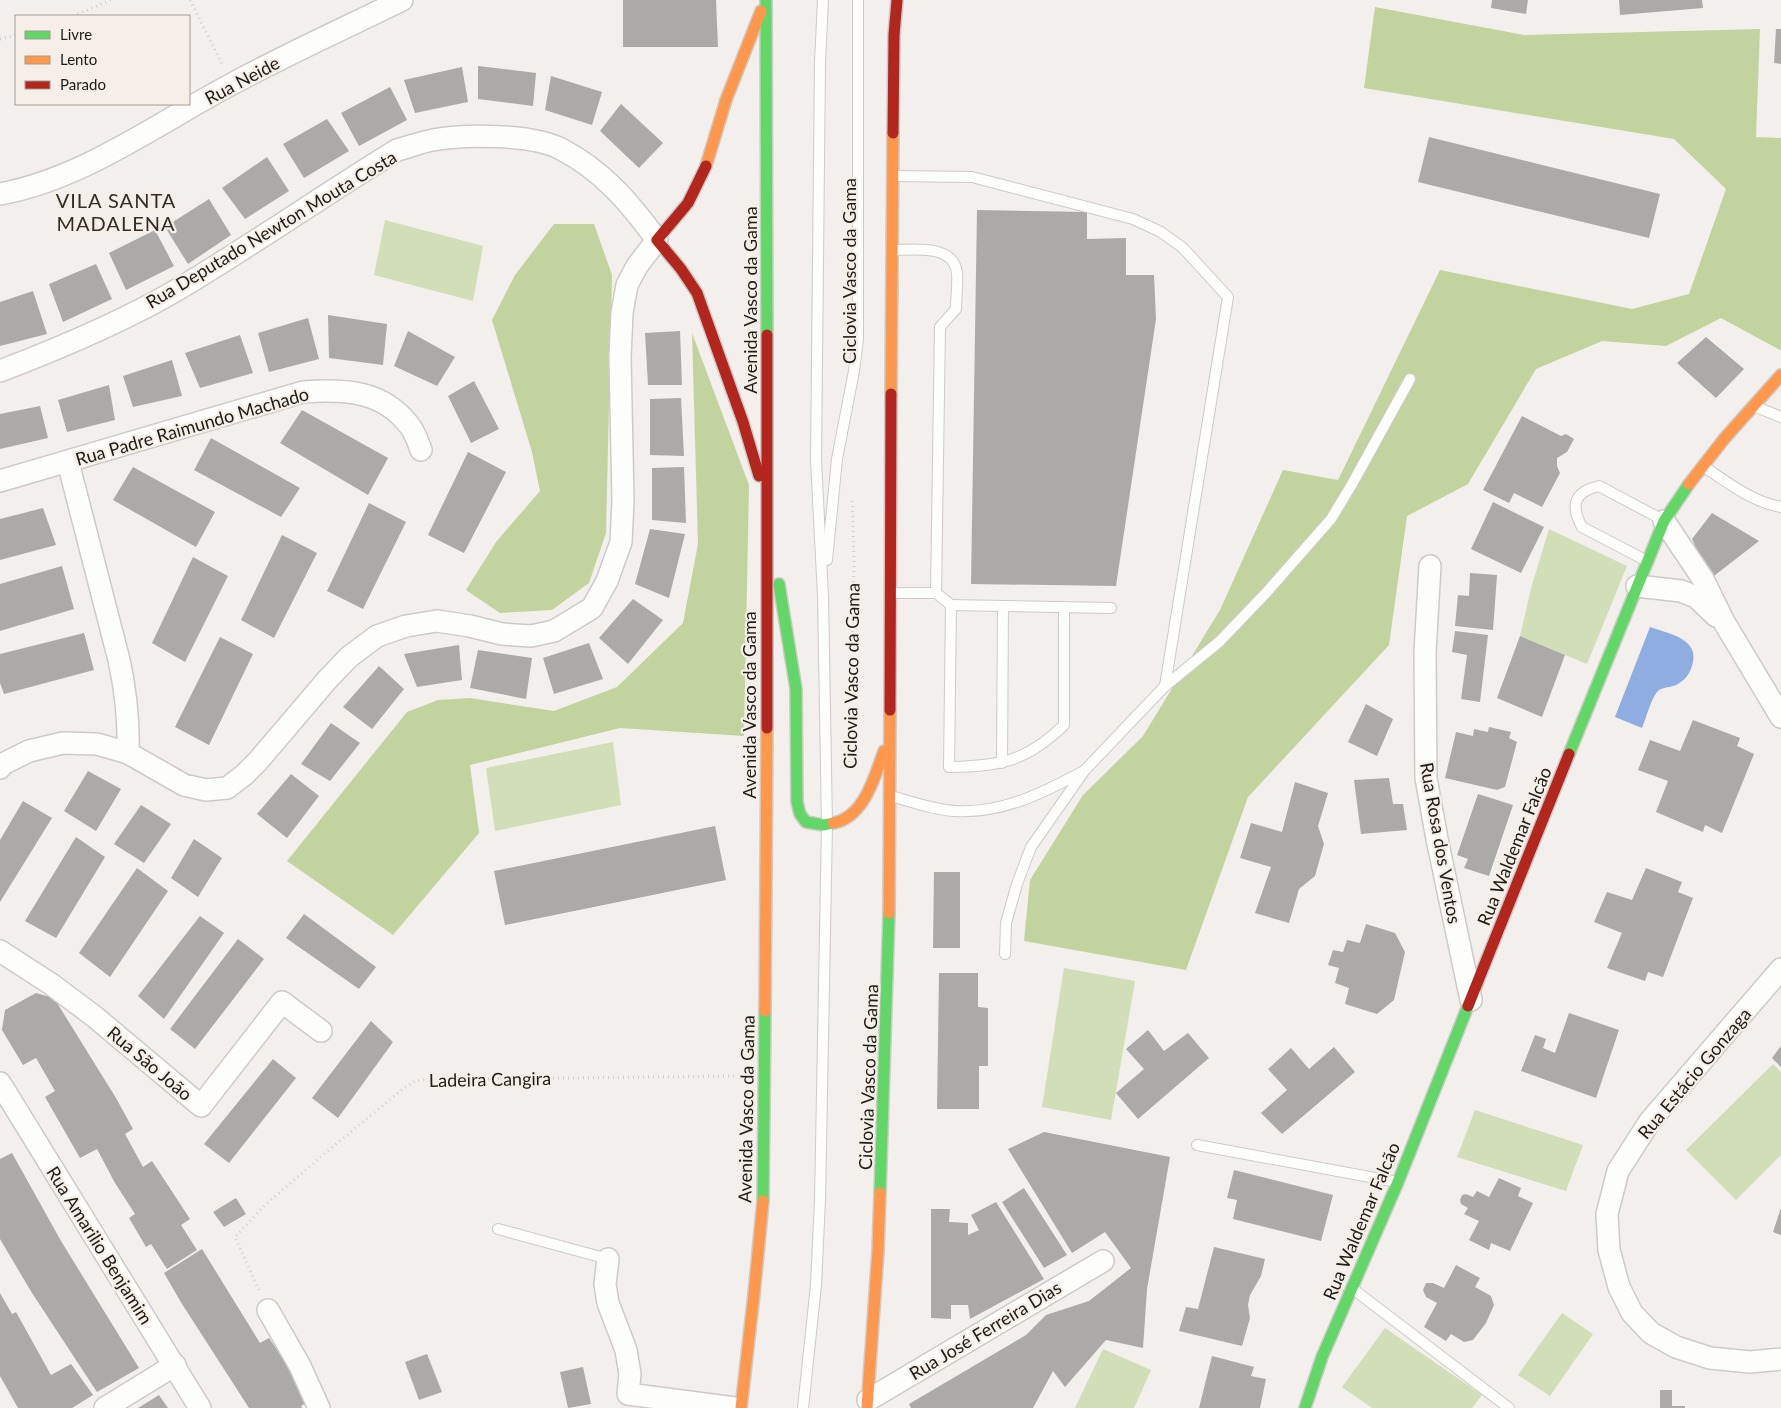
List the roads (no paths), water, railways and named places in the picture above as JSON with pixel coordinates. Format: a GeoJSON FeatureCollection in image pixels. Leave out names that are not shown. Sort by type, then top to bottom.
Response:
{"type":"FeatureCollection","features":[{"type":"Feature","properties":{"kind":"main road"},"geometry":{"type":"LineString","coordinates":[[766,0],[726,100],[705,169],[688,203],[657,240],[697,294],[743,422],[768,504]]}},
{"type":"Feature","properties":{"kind":"main road","name":"Avenida Vasco da Gama"},"geometry":{"type":"LineString","coordinates":[[740,1408],[755,1297],[764,1180],[768,524],[766,0]]}},
{"type":"Feature","properties":{"kind":"main road"},"geometry":{"type":"LineString","coordinates":[[890,0],[894,36]]}},
{"type":"Feature","properties":{"kind":"main road"},"geometry":{"type":"LineString","coordinates":[[867,1404],[878,1251],[888,971],[892,250],[894,36],[897,0]]}},
{"type":"Feature","properties":{"kind":"main road","name":"Rua Waldemar Falcão"},"geometry":{"type":"LineString","coordinates":[[1305,1408],[1322,1357],[1398,1182],[1664,521],[1684,489],[1702,466],[1781,375]]}},
{"type":"Feature","properties":{"kind":"main road"},"geometry":{"type":"LineString","coordinates":[[768,524],[786,620],[796,689],[797,802],[800,814],[806,822],[827,825],[843,820],[858,810],[865,799],[890,734]]}},
{"type":"Feature","properties":{"kind":"main road","name":"Rua Waldemar Falcão"},"geometry":{"type":"LineString","coordinates":[[1294,1408],[1322,1357]]}},
{"type":"Feature","properties":{"kind":"street","name":"Rua Neide"},"geometry":{"type":"LineString","coordinates":[[0,194],[49,181],[84,166],[232,84],[402,0]]}},
{"type":"Feature","properties":{"kind":"street","name":"Rua Deputado Newton Mouta Costa"},"geometry":{"type":"LineString","coordinates":[[0,371],[56,350],[121,319],[181,287],[397,150],[434,140],[480,136],[522,137],[559,148],[593,169],[611,185],[632,206],[657,240]]}},
{"type":"Feature","properties":{"kind":"street"},"geometry":{"type":"LineString","coordinates":[[0,768],[3,764],[28,751],[63,743],[97,744],[128,753],[184,785],[206,790],[227,788],[244,776],[258,761],[326,680],[349,657],[378,636],[406,626],[437,621],[470,626],[502,634],[531,636],[554,631],[592,608],[607,581],[621,542],[623,501],[620,356],[622,313],[627,285],[637,266],[657,240]]}},
{"type":"Feature","properties":{"kind":"street","name":"Rua Padre Raimundo Machado"},"geometry":{"type":"LineString","coordinates":[[0,480],[68,462],[304,392],[334,390],[368,395],[394,409],[411,426],[421,450]]}},
{"type":"Feature","properties":{"kind":"street"},"geometry":{"type":"LineString","coordinates":[[68,462],[119,660],[126,694],[129,726],[128,753]]}},
{"type":"Feature","properties":{"kind":"street"},"geometry":{"type":"LineString","coordinates":[[1664,521],[1703,579],[1724,622],[1781,717]]}},
{"type":"Feature","properties":{"kind":"street","name":"Rua Rosa dos Ventos"},"geometry":{"type":"LineString","coordinates":[[1430,566],[1425,652],[1426,778],[1471,1000]]}},
{"type":"Feature","properties":{"kind":"street"},"geometry":{"type":"LineString","coordinates":[[1637,586],[1681,591],[1696,597],[1724,622]]}},
{"type":"Feature","properties":{"kind":"street","name":"Rua São João"},"geometry":{"type":"LineString","coordinates":[[0,951],[51,984],[95,1017],[201,1106],[282,1002],[322,1031]]}},
{"type":"Feature","properties":{"kind":"street","name":"Rua Estácio Gonzaga"},"geometry":{"type":"LineString","coordinates":[[1781,969],[1650,1121],[1618,1171],[1607,1214],[1609,1250],[1619,1287],[1632,1312],[1651,1332],[1676,1347],[1710,1358],[1750,1362],[1781,1359]]}},
{"type":"Feature","properties":{"kind":"street","name":"Rua Amarilio Benjamim"},"geometry":{"type":"LineString","coordinates":[[0,1083],[200,1408]]}},
{"type":"Feature","properties":{"kind":"street"},"geometry":{"type":"LineString","coordinates":[[608,1259],[605,1284],[608,1302],[626,1350],[630,1374],[628,1394],[734,1408]]}},
{"type":"Feature","properties":{"kind":"street","name":"Rua José Ferreira Dias"},"geometry":{"type":"LineString","coordinates":[[867,1404],[1103,1261]]}},
{"type":"Feature","properties":{"kind":"street"},"geometry":{"type":"LineString","coordinates":[[268,1310],[300,1366],[319,1408]]}},
{"type":"Feature","properties":{"kind":"street"},"geometry":{"type":"LineString","coordinates":[[104,1408],[175,1365]]}},
{"type":"Feature","properties":{"kind":"lane"},"geometry":{"type":"LineString","coordinates":[[803,1408],[816,1285],[820,1200],[827,825],[824,596],[816,460],[822,0]]}},
{"type":"Feature","properties":{"kind":"lane"},"geometry":{"type":"LineString","coordinates":[[824,596],[837,459],[854,371],[858,339],[858,0]]}},
{"type":"Feature","properties":{"kind":"lane"},"geometry":{"type":"LineString","coordinates":[[893,176],[972,177],[1133,219],[1161,232],[1183,248],[1228,297],[1164,686]]}},
{"type":"Feature","properties":{"kind":"lane"},"geometry":{"type":"LineString","coordinates":[[892,250],[930,250],[943,254],[953,262],[957,272],[956,309],[940,327],[936,593]]}},
{"type":"Feature","properties":{"kind":"lane"},"geometry":{"type":"LineString","coordinates":[[1005,954],[1006,923],[1017,884],[1031,847],[1085,770],[1164,686],[1219,642],[1266,593],[1331,519],[1410,378]]}},
{"type":"Feature","properties":{"kind":"lane"},"geometry":{"type":"LineString","coordinates":[[1753,406],[1781,417]]}},
{"type":"Feature","properties":{"kind":"lane"},"geometry":{"type":"LineString","coordinates":[[1702,466],[1752,497],[1781,507]]}},
{"type":"Feature","properties":{"kind":"lane"},"geometry":{"type":"LineString","coordinates":[[1648,561],[1582,527],[1574,506],[1578,497],[1585,489],[1599,486],[1664,521]]}},
{"type":"Feature","properties":{"kind":"lane"},"geometry":{"type":"LineString","coordinates":[[891,593],[936,593],[951,605],[1111,608]]}},
{"type":"Feature","properties":{"kind":"lane"},"geometry":{"type":"LineString","coordinates":[[951,605],[949,767],[982,767],[1002,764],[1028,753],[1064,725],[1064,607]]}},
{"type":"Feature","properties":{"kind":"lane"},"geometry":{"type":"LineString","coordinates":[[1002,764],[1003,606]]}},
{"type":"Feature","properties":{"kind":"lane"},"geometry":{"type":"LineString","coordinates":[[890,796],[934,808],[955,811],[983,809],[1021,801],[1046,791],[1085,770]]}},
{"type":"Feature","properties":{"kind":"lane"},"geometry":{"type":"LineString","coordinates":[[1197,1145],[1398,1182]]}},
{"type":"Feature","properties":{"kind":"lane"},"geometry":{"type":"LineString","coordinates":[[498,1229],[608,1259]]}},
{"type":"Feature","properties":{"kind":"lane"},"geometry":{"type":"LineString","coordinates":[[1352,1288],[1509,1408]]}},
{"type":"Feature","properties":{"kind":"water"},"geometry":{"type":"Polygon","coordinates":[[[1650,627],[1682,639],[1692,649],[1694,657],[1690,671],[1683,680],[1676,685],[1657,692],[1642,728],[1615,717],[1650,627]]]}},
{"type":"Feature","properties":{"kind":"district","name":"VILA SANTA MADALENA"},"geometry":{"type":"Point","coordinates":[116,212]}}]}
